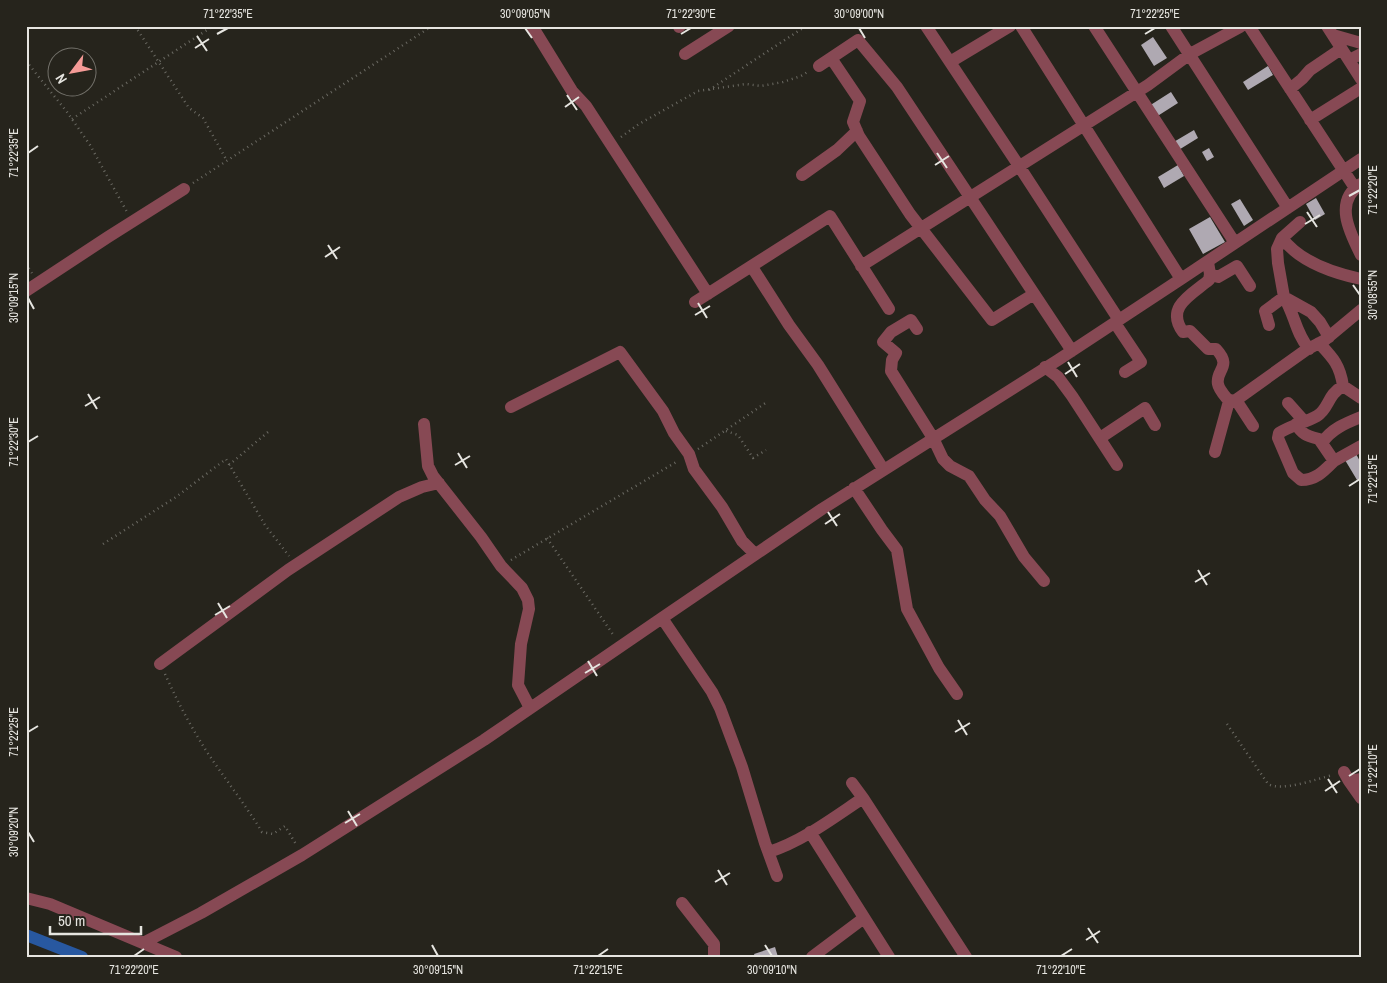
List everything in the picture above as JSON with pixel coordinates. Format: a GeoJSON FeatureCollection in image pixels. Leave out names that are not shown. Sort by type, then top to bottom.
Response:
{"type":"FeatureCollection","features":[{"type":"Feature","properties":{"kind":"street"},"geometry":{"type":"LineString","coordinates":[[532,26],[572,91],[586,106],[708,294]]}},
{"type":"Feature","properties":{"kind":"street"},"geometry":{"type":"LineString","coordinates":[[685,54],[729,26]]}},
{"type":"Feature","properties":{"kind":"street"},"geometry":{"type":"LineString","coordinates":[[926,26],[1019,166],[1141,362],[1125,372]]}},
{"type":"Feature","properties":{"kind":"street"},"geometry":{"type":"LineString","coordinates":[[950,62],[1010,26]]}},
{"type":"Feature","properties":{"kind":"street"},"geometry":{"type":"LineString","coordinates":[[1021,26],[1181,279]]}},
{"type":"Feature","properties":{"kind":"street"},"geometry":{"type":"LineString","coordinates":[[1094,26],[1235,243]]}},
{"type":"Feature","properties":{"kind":"street"},"geometry":{"type":"LineString","coordinates":[[1171,26],[1288,208]]}},
{"type":"Feature","properties":{"kind":"street"},"geometry":{"type":"LineString","coordinates":[[861,266],[1138,91],[1190,54],[1242,26],[1290,89],[1343,171],[1358,186],[1348,197],[1345,209],[1351,236],[1361,255]]}},
{"type":"Feature","properties":{"kind":"street"},"geometry":{"type":"LineString","coordinates":[[1330,30],[1361,43]]}},
{"type":"Feature","properties":{"kind":"street"},"geometry":{"type":"LineString","coordinates":[[1330,30],[1361,79]]}},
{"type":"Feature","properties":{"kind":"street"},"geometry":{"type":"LineString","coordinates":[[819,66],[858,40],[896,87],[1072,351]]}},
{"type":"Feature","properties":{"kind":"street"},"geometry":{"type":"LineString","coordinates":[[1290,89],[1310,70],[1341,48]]}},
{"type":"Feature","properties":{"kind":"street"},"geometry":{"type":"LineString","coordinates":[[1349,60],[1361,54]]}},
{"type":"Feature","properties":{"kind":"street"},"geometry":{"type":"LineString","coordinates":[[831,58],[860,101],[853,122],[857,131],[910,214],[992,320],[1034,294]]}},
{"type":"Feature","properties":{"kind":"street"},"geometry":{"type":"LineString","coordinates":[[1310,120],[1361,88]]}},
{"type":"Feature","properties":{"kind":"street"},"geometry":{"type":"LineString","coordinates":[[802,175],[837,150],[857,131]]}},
{"type":"Feature","properties":{"kind":"street"},"geometry":{"type":"LineString","coordinates":[[142,943],[201,913],[302,855],[484,740],[755,554],[883,469],[1072,351],[1181,279],[1209,268],[1235,243],[1361,159]]}},
{"type":"Feature","properties":{"kind":"street"},"geometry":{"type":"LineString","coordinates":[[26,291],[184,189]]}},
{"type":"Feature","properties":{"kind":"street"},"geometry":{"type":"LineString","coordinates":[[695,302],[830,216],[889,309]]}},
{"type":"Feature","properties":{"kind":"street"},"geometry":{"type":"LineString","coordinates":[[1300,222],[1282,238],[1277,249],[1284,297],[1291,308],[1298,333],[1319,343],[1335,360],[1344,386],[1361,398]]}},
{"type":"Feature","properties":{"kind":"street"},"geometry":{"type":"LineString","coordinates":[[1282,238],[1289,247],[1308,259],[1342,275],[1361,279]]}},
{"type":"Feature","properties":{"kind":"street"},"geometry":{"type":"LineString","coordinates":[[1209,268],[1218,276],[1237,266],[1250,286]]}},
{"type":"Feature","properties":{"kind":"street"},"geometry":{"type":"LineString","coordinates":[[752,267],[789,325],[818,365],[883,469]]}},
{"type":"Feature","properties":{"kind":"street"},"geometry":{"type":"LineString","coordinates":[[1209,268],[1209,280],[1184,300],[1177,312],[1176,320],[1183,332],[1190,331],[1208,349],[1216,349],[1220,354],[1223,359],[1223,368],[1218,379],[1218,385],[1252,426]]}},
{"type":"Feature","properties":{"kind":"street"},"geometry":{"type":"LineString","coordinates":[[1269,325],[1265,311],[1284,297]]}},
{"type":"Feature","properties":{"kind":"street"},"geometry":{"type":"LineString","coordinates":[[1284,297],[1311,312],[1320,322],[1319,343]]}},
{"type":"Feature","properties":{"kind":"street"},"geometry":{"type":"LineString","coordinates":[[1215,452],[1233,401],[1319,343],[1361,310]]}},
{"type":"Feature","properties":{"kind":"street"},"geometry":{"type":"LineString","coordinates":[[917,329],[911,320],[891,332],[883,342],[896,353],[892,360],[891,371],[933,438],[943,459],[950,466],[969,476],[985,500],[993,507],[1007,526],[1024,557],[1044,581]]}},
{"type":"Feature","properties":{"kind":"street"},"geometry":{"type":"LineString","coordinates":[[511,407],[620,352],[663,411],[689,454],[694,469],[722,507],[742,541],[755,554]]}},
{"type":"Feature","properties":{"kind":"street"},"geometry":{"type":"LineString","coordinates":[[1045,367],[1058,377],[1117,465]]}},
{"type":"Feature","properties":{"kind":"street"},"geometry":{"type":"LineString","coordinates":[[1344,386],[1329,398],[1325,410],[1317,416],[1279,433],[1278,438],[1294,473],[1301,480],[1309,480],[1320,475],[1334,461],[1361,446]]}},
{"type":"Feature","properties":{"kind":"street"},"geometry":{"type":"LineString","coordinates":[[1288,403],[1300,422],[1300,431],[1307,436],[1319,440],[1334,461]]}},
{"type":"Feature","properties":{"kind":"street"},"geometry":{"type":"LineString","coordinates":[[1100,438],[1144,408],[1155,425]]}},
{"type":"Feature","properties":{"kind":"street"},"geometry":{"type":"LineString","coordinates":[[1322,443],[1327,435],[1361,417]]}},
{"type":"Feature","properties":{"kind":"street"},"geometry":{"type":"LineString","coordinates":[[424,424],[428,466],[438,483],[481,537],[500,566],[522,588],[528,600],[528,609],[520,644],[518,685],[530,708]]}},
{"type":"Feature","properties":{"kind":"street"},"geometry":{"type":"LineString","coordinates":[[160,664],[296,566],[399,496],[438,483]]}},
{"type":"Feature","properties":{"kind":"street"},"geometry":{"type":"LineString","coordinates":[[854,488],[897,550],[907,609],[957,694]]}},
{"type":"Feature","properties":{"kind":"street"},"geometry":{"type":"LineString","coordinates":[[662,618],[712,692],[720,708],[742,768],[768,852],[778,876]]}},
{"type":"Feature","properties":{"kind":"street"},"geometry":{"type":"LineString","coordinates":[[1351,777],[1361,798]]}},
{"type":"Feature","properties":{"kind":"street"},"geometry":{"type":"LineString","coordinates":[[852,782],[966,957]]}},
{"type":"Feature","properties":{"kind":"street"},"geometry":{"type":"LineString","coordinates":[[768,852],[783,847],[810,832],[864,798]]}},
{"type":"Feature","properties":{"kind":"street"},"geometry":{"type":"LineString","coordinates":[[810,832],[889,957]]}},
{"type":"Feature","properties":{"kind":"street"},"geometry":{"type":"LineString","coordinates":[[26,898],[50,904],[176,957]]}},
{"type":"Feature","properties":{"kind":"street"},"geometry":{"type":"LineString","coordinates":[[682,903],[714,944],[714,957]]}},
{"type":"Feature","properties":{"kind":"street"},"geometry":{"type":"LineString","coordinates":[[812,957],[864,918]]}},
{"type":"Feature","properties":{"kind":"path"},"geometry":{"type":"LineString","coordinates":[[135,26],[189,108],[203,118],[227,162]]}},
{"type":"Feature","properties":{"kind":"path"},"geometry":{"type":"LineString","coordinates":[[72,118],[213,26]]}},
{"type":"Feature","properties":{"kind":"path"},"geometry":{"type":"LineString","coordinates":[[184,189],[432,26]]}},
{"type":"Feature","properties":{"kind":"path"},"geometry":{"type":"LineString","coordinates":[[707,91],[806,26]]}},
{"type":"Feature","properties":{"kind":"path"},"geometry":{"type":"LineString","coordinates":[[26,62],[72,118],[90,145],[132,222]]}},
{"type":"Feature","properties":{"kind":"path"},"geometry":{"type":"LineString","coordinates":[[611,145],[639,124],[698,91],[746,84],[761,86],[783,82],[801,76],[819,66]]}},
{"type":"Feature","properties":{"kind":"path"},"geometry":{"type":"LineString","coordinates":[[500,566],[689,454],[767,402]]}},
{"type":"Feature","properties":{"kind":"path"},"geometry":{"type":"LineString","coordinates":[[726,431],[738,436],[753,458],[766,450]]}},
{"type":"Feature","properties":{"kind":"path"},"geometry":{"type":"LineString","coordinates":[[229,465],[268,432]]}},
{"type":"Feature","properties":{"kind":"path"},"geometry":{"type":"LineString","coordinates":[[103,544],[176,497],[226,460],[265,525],[296,566]]}},
{"type":"Feature","properties":{"kind":"path"},"geometry":{"type":"LineString","coordinates":[[547,538],[621,646]]}},
{"type":"Feature","properties":{"kind":"path"},"geometry":{"type":"LineString","coordinates":[[160,664],[179,704],[208,753],[244,803],[262,832],[273,834],[285,826],[302,855]]}},
{"type":"Feature","properties":{"kind":"path"},"geometry":{"type":"LineString","coordinates":[[1227,724],[1268,784],[1274,787],[1351,777]]}},
{"type":"Feature","properties":{"kind":"building"},"geometry":{"type":"Polygon","coordinates":[[[1153,37],[1167,58],[1154,66],[1141,45],[1153,37]]]}},
{"type":"Feature","properties":{"kind":"building"},"geometry":{"type":"Polygon","coordinates":[[[1268,66],[1273,75],[1248,90],[1243,82],[1268,66]]]}},
{"type":"Feature","properties":{"kind":"building"},"geometry":{"type":"Polygon","coordinates":[[[1171,92],[1178,103],[1156,117],[1149,106],[1171,92]]]}},
{"type":"Feature","properties":{"kind":"building"},"geometry":{"type":"Polygon","coordinates":[[[1194,130],[1198,138],[1177,151],[1172,143],[1194,130]]]}},
{"type":"Feature","properties":{"kind":"building"},"geometry":{"type":"Polygon","coordinates":[[[1209,148],[1214,157],[1207,161],[1202,152],[1209,148]]]}},
{"type":"Feature","properties":{"kind":"building"},"geometry":{"type":"Polygon","coordinates":[[[1178,165],[1184,176],[1164,188],[1158,177],[1178,165]]]}},
{"type":"Feature","properties":{"kind":"building"},"geometry":{"type":"Polygon","coordinates":[[[1316,198],[1325,214],[1315,220],[1306,204],[1316,198]]]}},
{"type":"Feature","properties":{"kind":"building"},"geometry":{"type":"Polygon","coordinates":[[[1240,199],[1253,220],[1244,226],[1231,204],[1240,199]]]}},
{"type":"Feature","properties":{"kind":"building"},"geometry":{"type":"Polygon","coordinates":[[[1210,217],[1225,242],[1203,254],[1189,229],[1210,217]]]}},
{"type":"Feature","properties":{"kind":"building"},"geometry":{"type":"Polygon","coordinates":[[[1356,454],[1361,463],[1361,478],[1357,480],[1345,460],[1356,454]]]}},
{"type":"Feature","properties":{"kind":"building"},"geometry":{"type":"Polygon","coordinates":[[[775,947],[778,957],[755,957],[754,954],[775,947]]]}},
{"type":"Feature","properties":{"kind":"waterway"},"geometry":{"type":"LineString","coordinates":[[26,935],[82,957]]}}]}
